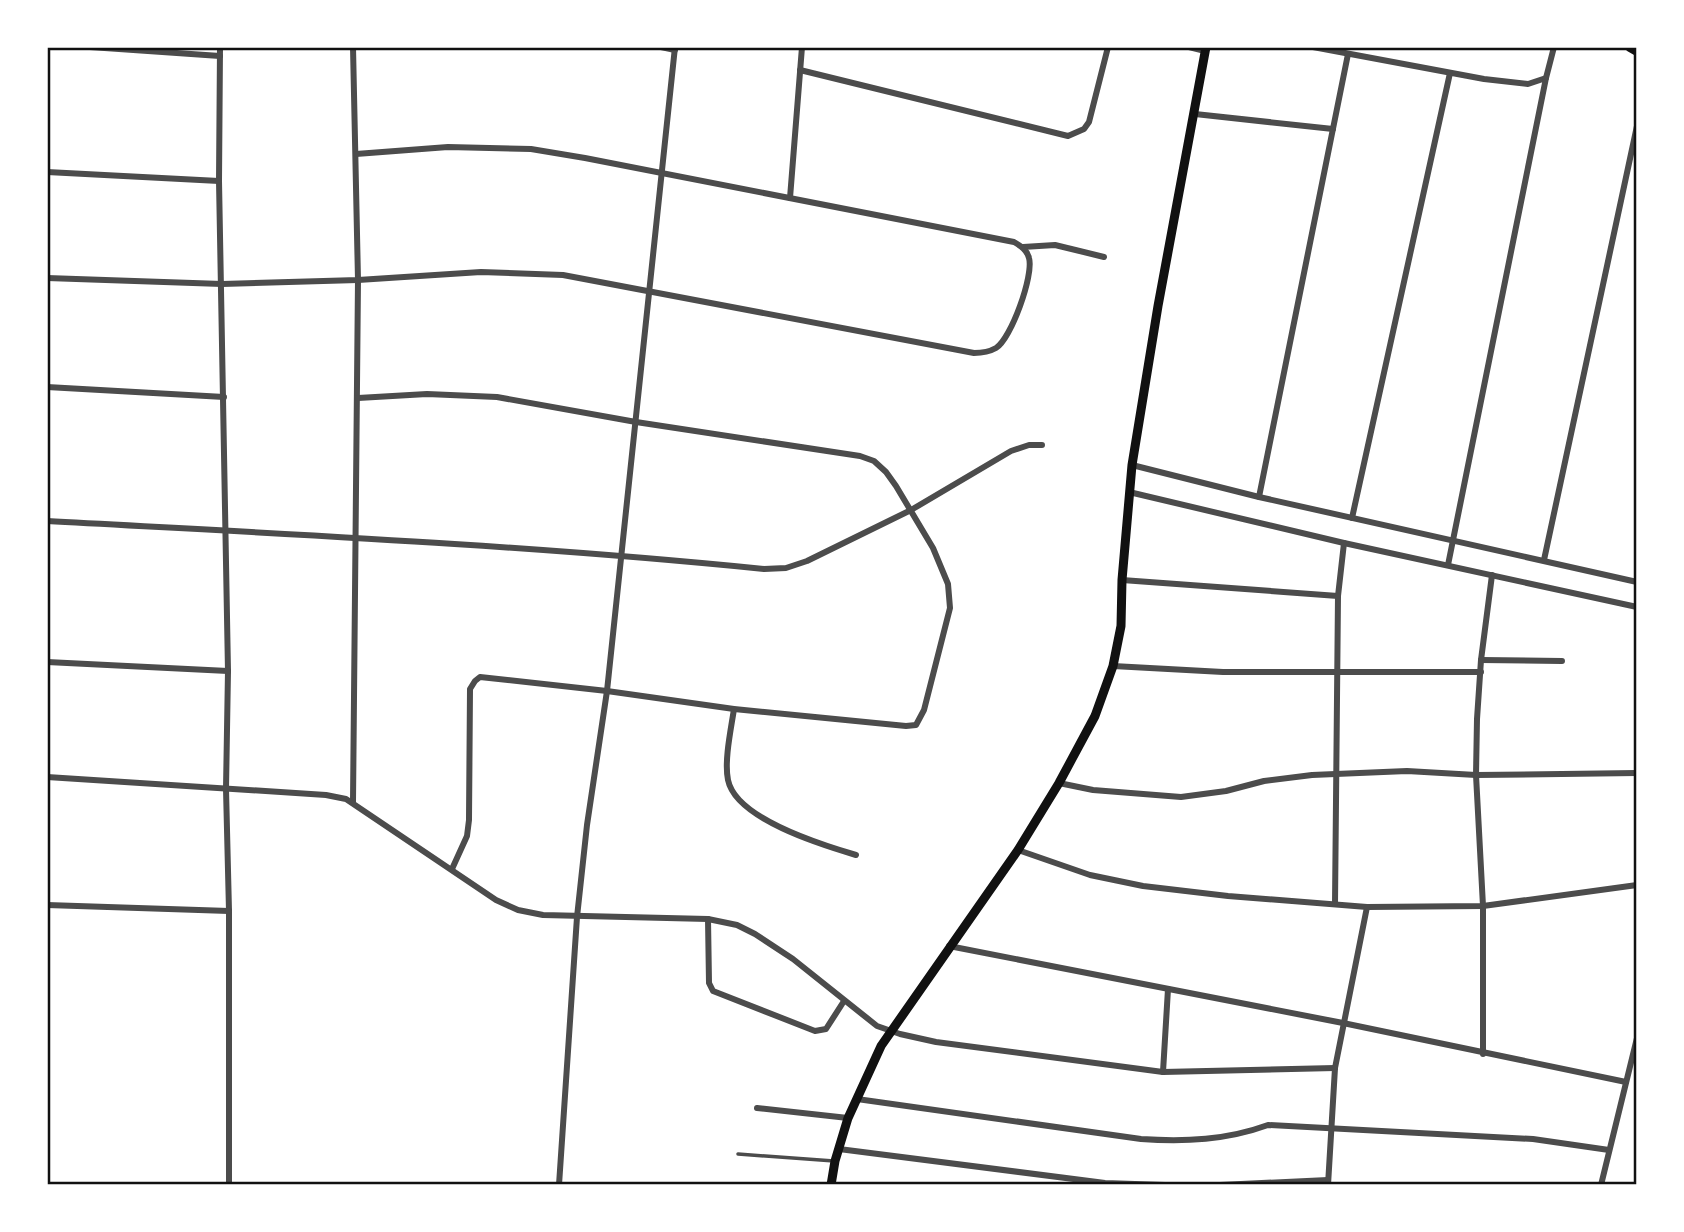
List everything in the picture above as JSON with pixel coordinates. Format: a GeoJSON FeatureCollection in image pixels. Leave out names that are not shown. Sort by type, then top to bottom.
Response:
{"type":"FeatureCollection","features":[{"type":"Feature","properties":{"kind":"highway"},"geometry":{"type":"LineString","coordinates":[[1630,47],[1637,51]]}},
{"type":"Feature","properties":{"kind":"main road"},"geometry":{"type":"LineString","coordinates":[[831,1185],[848,1118],[881,1046],[1018,849],[1059,783],[1095,716],[1113,666],[1121,626],[1122,580],[1132,465],[1205,49]]}},
{"type":"Feature","properties":{"kind":"street"},"geometry":{"type":"LineString","coordinates":[[90,47],[220,56]]}},
{"type":"Feature","properties":{"kind":"street"},"geometry":{"type":"LineString","coordinates":[[220,47],[219,181],[228,671],[226,789],[229,1185]]}},
{"type":"Feature","properties":{"kind":"street"},"geometry":{"type":"LineString","coordinates":[[353,47],[358,279],[353,802]]}},
{"type":"Feature","properties":{"kind":"street"},"geometry":{"type":"LineString","coordinates":[[559,1185],[577,918],[587,825],[607,691],[675,49],[661,47]]}},
{"type":"Feature","properties":{"kind":"street"},"geometry":{"type":"LineString","coordinates":[[790,198],[802,47]]}},
{"type":"Feature","properties":{"kind":"street"},"geometry":{"type":"LineString","coordinates":[[800,70],[1068,136],[1084,129],[1089,122],[1108,47]]}},
{"type":"Feature","properties":{"kind":"street"},"geometry":{"type":"LineString","coordinates":[[1189,47],[1205,49]]}},
{"type":"Feature","properties":{"kind":"street"},"geometry":{"type":"LineString","coordinates":[[1313,47],[1521,84],[1546,78]]}},
{"type":"Feature","properties":{"kind":"street"},"geometry":{"type":"LineString","coordinates":[[1448,565],[1554,47]]}},
{"type":"Feature","properties":{"kind":"street"},"geometry":{"type":"LineString","coordinates":[[1259,497],[1348,54]]}},
{"type":"Feature","properties":{"kind":"street"},"geometry":{"type":"LineString","coordinates":[[1352,518],[1450,73]]}},
{"type":"Feature","properties":{"kind":"street"},"geometry":{"type":"LineString","coordinates":[[1195,114],[1334,129]]}},
{"type":"Feature","properties":{"kind":"street"},"geometry":{"type":"LineString","coordinates":[[1544,560],[1637,126]]}},
{"type":"Feature","properties":{"kind":"street"},"geometry":{"type":"LineString","coordinates":[[47,278],[222,284],[481,272],[563,275],[974,353],[995,349],[1003,341],[1012,326],[1030,274],[1029,256],[1023,247],[1014,242],[531,149],[449,147],[356,154]]}},
{"type":"Feature","properties":{"kind":"street"},"geometry":{"type":"LineString","coordinates":[[47,172],[219,181]]}},
{"type":"Feature","properties":{"kind":"street"},"geometry":{"type":"LineString","coordinates":[[1023,247],[1055,245],[1104,257]]}},
{"type":"Feature","properties":{"kind":"street"},"geometry":{"type":"LineString","coordinates":[[47,387],[225,397]]}},
{"type":"Feature","properties":{"kind":"street"},"geometry":{"type":"LineString","coordinates":[[358,398],[427,394],[496,397],[636,422],[860,456],[874,461],[886,472],[911,510],[933,548],[948,584],[951,599],[922,718],[916,724],[906,726],[734,709],[480,677],[470,689],[467,836],[452,869]]}},
{"type":"Feature","properties":{"kind":"street"},"geometry":{"type":"LineString","coordinates":[[47,521],[355,538],[621,555],[764,569],[786,568],[807,561],[911,510],[1011,451],[1029,445],[1042,445]]}},
{"type":"Feature","properties":{"kind":"street"},"geometry":{"type":"LineString","coordinates":[[1132,465],[1259,497],[1637,582]]}},
{"type":"Feature","properties":{"kind":"street"},"geometry":{"type":"LineString","coordinates":[[1129,492],[1344,543],[1637,607]]}},
{"type":"Feature","properties":{"kind":"street"},"geometry":{"type":"LineString","coordinates":[[1335,904],[1336,673],[1338,596],[1344,543]]}},
{"type":"Feature","properties":{"kind":"street"},"geometry":{"type":"LineString","coordinates":[[1483,1054],[1483,905],[1476,775],[1481,660],[1492,575]]}},
{"type":"Feature","properties":{"kind":"street"},"geometry":{"type":"LineString","coordinates":[[1122,580],[1338,596]]}},
{"type":"Feature","properties":{"kind":"street"},"geometry":{"type":"LineString","coordinates":[[1481,660],[1562,661]]}},
{"type":"Feature","properties":{"kind":"street"},"geometry":{"type":"LineString","coordinates":[[47,662],[228,671]]}},
{"type":"Feature","properties":{"kind":"street"},"geometry":{"type":"LineString","coordinates":[[1113,666],[1223,672],[1481,672]]}},
{"type":"Feature","properties":{"kind":"street"},"geometry":{"type":"LineString","coordinates":[[734,709],[727,772],[733,793],[750,810],[774,824],[828,847],[856,855]]}},
{"type":"Feature","properties":{"kind":"street"},"geometry":{"type":"LineString","coordinates":[[1059,783],[1093,790],[1181,797],[1288,777],[1336,773],[1637,773]]}},
{"type":"Feature","properties":{"kind":"street"},"geometry":{"type":"LineString","coordinates":[[47,777],[333,796],[353,802],[496,900],[518,909],[543,915],[577,918],[708,919],[737,925],[793,959],[863,1017],[891,1032],[995,1051],[1163,1072],[1335,1068]]}},
{"type":"Feature","properties":{"kind":"street"},"geometry":{"type":"LineString","coordinates":[[1018,849],[1115,881],[1228,896],[1367,906],[1483,905],[1637,886]]}},
{"type":"Feature","properties":{"kind":"street"},"geometry":{"type":"LineString","coordinates":[[47,905],[229,911]]}},
{"type":"Feature","properties":{"kind":"street"},"geometry":{"type":"LineString","coordinates":[[1220,1185],[1328,1182],[1335,1068],[1367,906]]}},
{"type":"Feature","properties":{"kind":"street"},"geometry":{"type":"LineString","coordinates":[[708,919],[709,983],[713,992],[815,1031],[826,1029],[845,1002]]}},
{"type":"Feature","properties":{"kind":"street"},"geometry":{"type":"LineString","coordinates":[[949,946],[1343,1023],[1626,1082]]}},
{"type":"Feature","properties":{"kind":"street"},"geometry":{"type":"LineString","coordinates":[[1163,1072],[1168,989]]}},
{"type":"Feature","properties":{"kind":"street"},"geometry":{"type":"LineString","coordinates":[[1601,1185],[1637,1038]]}},
{"type":"Feature","properties":{"kind":"street"},"geometry":{"type":"LineString","coordinates":[[857,1099],[1152,1140],[1215,1138],[1250,1132],[1268,1125],[1533,1139],[1609,1150]]}},
{"type":"Feature","properties":{"kind":"street"},"geometry":{"type":"LineString","coordinates":[[757,1108],[848,1118]]}},
{"type":"Feature","properties":{"kind":"street"},"geometry":{"type":"LineString","coordinates":[[839,1149],[1105,1183],[1165,1185]]}},
{"type":"Feature","properties":{"kind":"lane"},"geometry":{"type":"LineString","coordinates":[[738,1154],[835,1161]]}}]}
